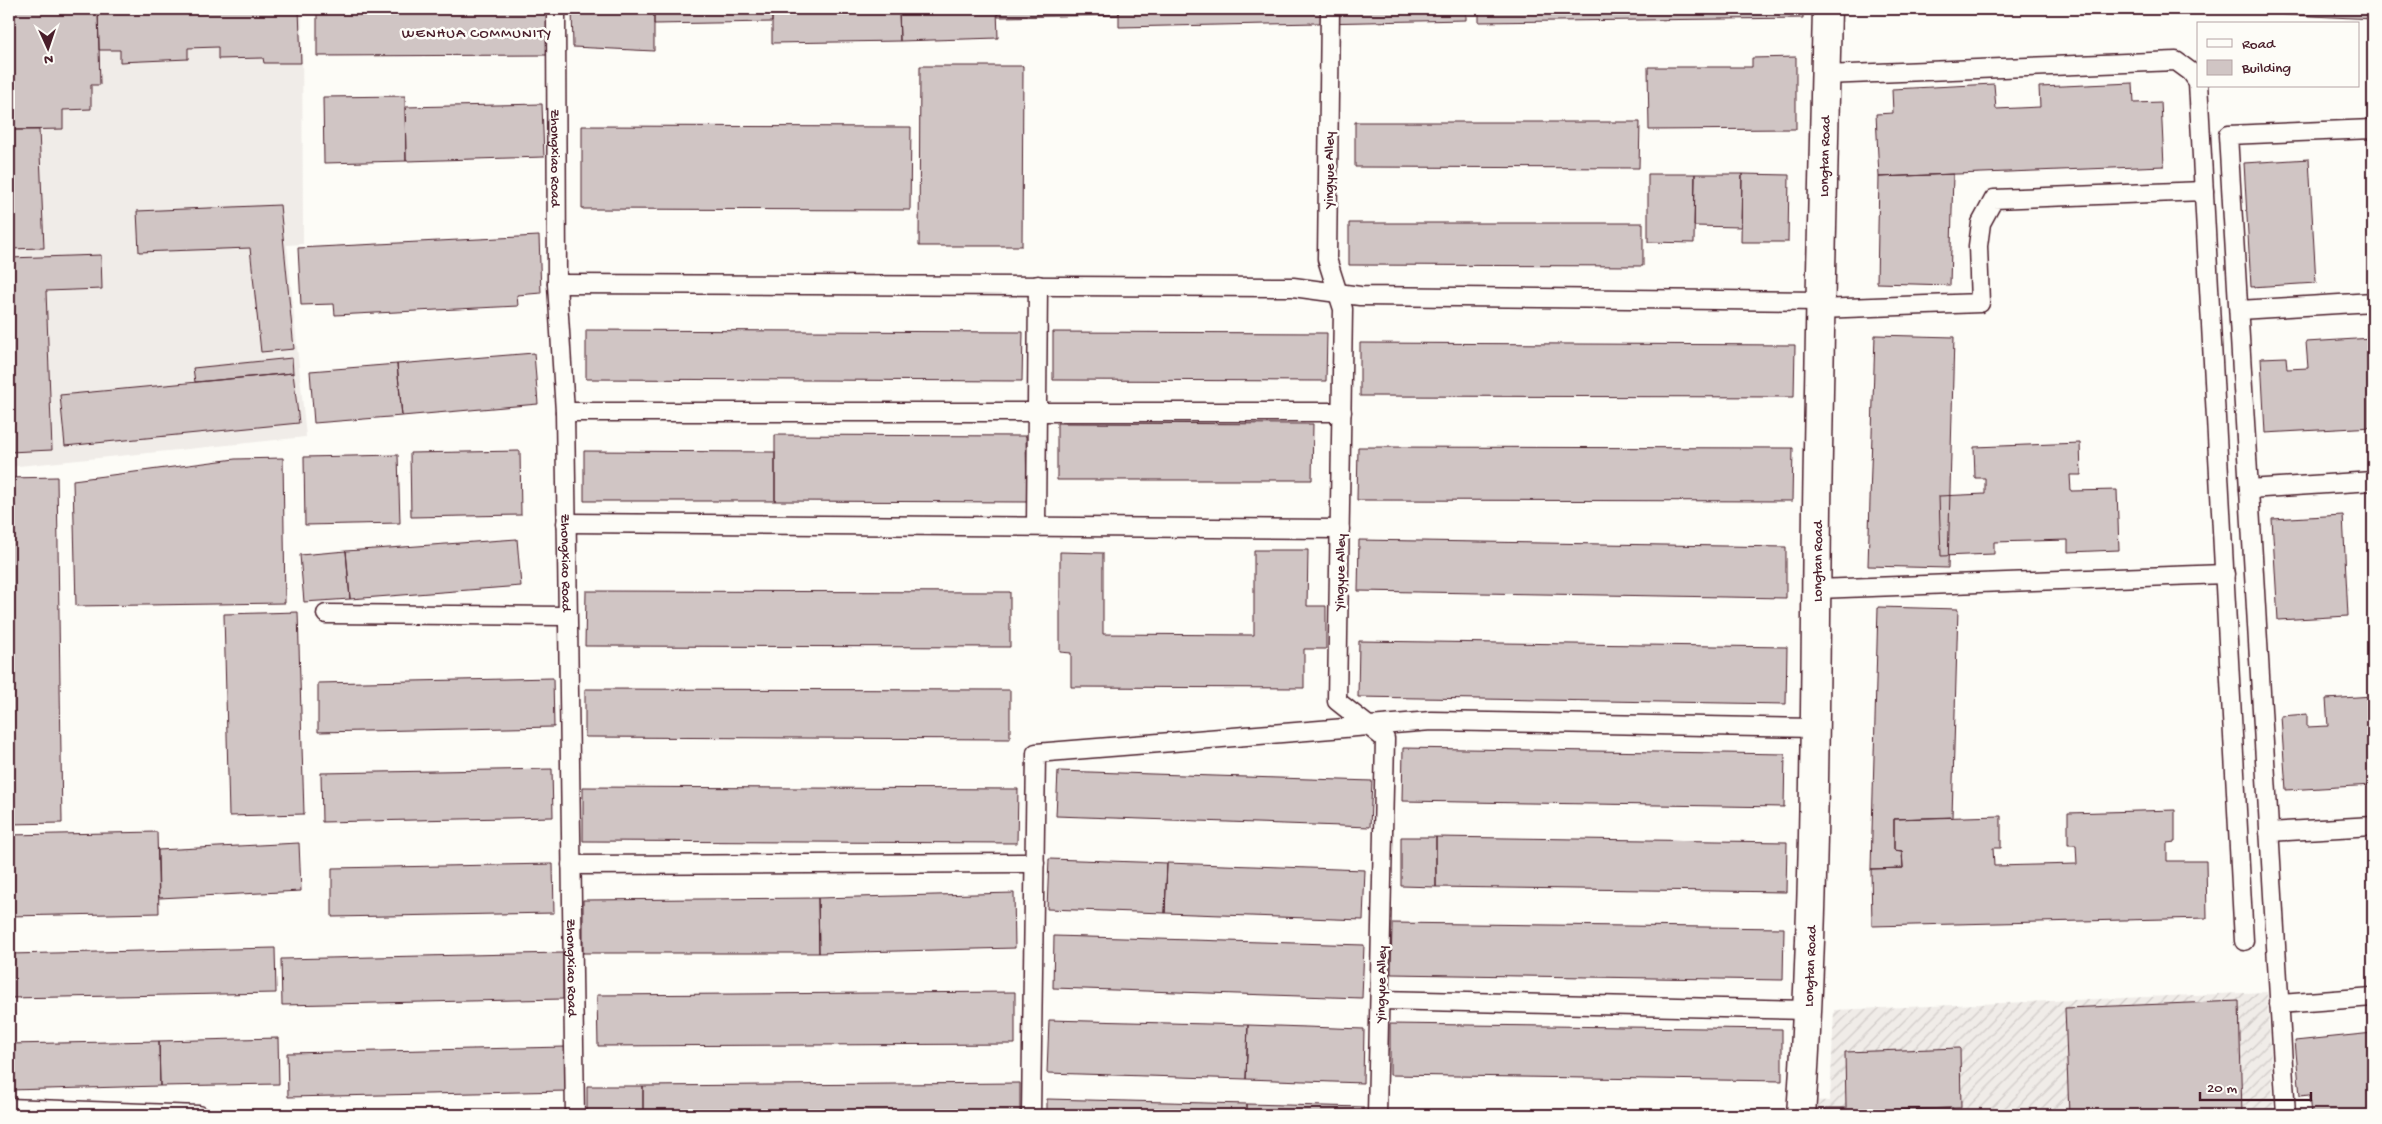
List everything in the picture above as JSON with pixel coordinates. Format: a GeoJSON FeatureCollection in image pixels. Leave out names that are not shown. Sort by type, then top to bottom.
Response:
{"type":"FeatureCollection","features":[{"type":"Feature","properties":{"kind":"street","name":"Longtan Road"},"geometry":{"type":"LineString","coordinates":[[1801,1115],[1808,1010],[1815,728],[1820,305],[1827,9]]}},
{"type":"Feature","properties":{"kind":"lane","name":"Zhongxiao Road"},"geometry":{"type":"LineString","coordinates":[[556,9],[557,284],[565,412],[575,1115]]}},
{"type":"Feature","properties":{"kind":"lane","name":"Yingyue Alley"},"geometry":{"type":"LineString","coordinates":[[1330,9],[1328,259],[1343,309],[1337,701],[1385,739],[1377,1115]]}},
{"type":"Feature","properties":{"kind":"lane"},"geometry":{"type":"LineString","coordinates":[[1825,75],[2176,61],[2191,72],[2197,81]]}},
{"type":"Feature","properties":{"kind":"lane"},"geometry":{"type":"LineString","coordinates":[[2198,88],[2244,941]]}},
{"type":"Feature","properties":{"kind":"lane"},"geometry":{"type":"LineString","coordinates":[[2286,1115],[2228,135],[2373,129]]}},
{"type":"Feature","properties":{"kind":"lane"},"geometry":{"type":"LineString","coordinates":[[557,284],[1293,287],[1360,296],[1820,305],[1980,303],[1978,246],[1981,223],[1994,199],[2204,191]]}},
{"type":"Feature","properties":{"kind":"lane"},"geometry":{"type":"LineString","coordinates":[[1036,526],[1038,285]]}},
{"type":"Feature","properties":{"kind":"lane"},"geometry":{"type":"LineString","coordinates":[[2238,310],[2373,302]]}},
{"type":"Feature","properties":{"kind":"lane"},"geometry":{"type":"LineString","coordinates":[[565,412],[1342,412]]}},
{"type":"Feature","properties":{"kind":"lane"},"geometry":{"type":"LineString","coordinates":[[2249,489],[2373,481]]}},
{"type":"Feature","properties":{"kind":"lane"},"geometry":{"type":"LineString","coordinates":[[566,523],[1340,529]]}},
{"type":"Feature","properties":{"kind":"lane"},"geometry":{"type":"LineString","coordinates":[[1816,589],[2225,574]]}},
{"type":"Feature","properties":{"kind":"lane"},"geometry":{"type":"LineString","coordinates":[[326,614],[567,616]]}},
{"type":"Feature","properties":{"kind":"lane"},"geometry":{"type":"LineString","coordinates":[[1032,1115],[1036,753],[1431,721],[1815,728]]}},
{"type":"Feature","properties":{"kind":"lane"},"geometry":{"type":"LineString","coordinates":[[2269,832],[2373,826]]}},
{"type":"Feature","properties":{"kind":"lane"},"geometry":{"type":"LineString","coordinates":[[571,865],[1035,863]]}},
{"type":"Feature","properties":{"kind":"lane"},"geometry":{"type":"LineString","coordinates":[[2279,1004],[2373,997]]}},
{"type":"Feature","properties":{"kind":"lane"},"geometry":{"type":"LineString","coordinates":[[1380,1000],[1808,1010]]}},
{"type":"Feature","properties":{"kind":"lane"},"geometry":{"type":"LineString","coordinates":[[9,1108],[199,1115]]}},
{"type":"Feature","properties":{"kind":"shaded area"},"geometry":{"type":"Polygon","coordinates":[[[9,9],[302,9],[303,244],[287,245],[306,437],[9,467],[9,9]]]}},
{"type":"Feature","properties":{"kind":"shaded area"},"geometry":{"type":"Polygon","coordinates":[[[2267,992],[2274,1115],[1807,1115],[1807,1100],[1830,1101],[1834,1010],[2267,992]]]}},
{"type":"Feature","properties":{"kind":"building"},"geometry":{"type":"Polygon","coordinates":[[[9,9],[98,9],[100,85],[91,85],[91,109],[63,110],[63,129],[9,130],[9,9]]]}},
{"type":"Feature","properties":{"kind":"building"},"geometry":{"type":"Polygon","coordinates":[[[98,9],[299,9],[301,63],[264,63],[263,58],[218,59],[218,47],[188,48],[188,59],[120,62],[120,50],[99,50],[98,9]]]}},
{"type":"Feature","properties":{"kind":"building"},"geometry":{"type":"Polygon","coordinates":[[[317,9],[550,9],[550,55],[317,56],[317,9]]]}},
{"type":"Feature","properties":{"kind":"building"},"geometry":{"type":"Polygon","coordinates":[[[572,9],[654,9],[654,51],[573,47],[572,9]]]}},
{"type":"Feature","properties":{"kind":"building"},"geometry":{"type":"Polygon","coordinates":[[[654,9],[772,9],[772,22],[654,24],[654,9]]]}},
{"type":"Feature","properties":{"kind":"building"},"geometry":{"type":"Polygon","coordinates":[[[772,9],[899,9],[900,41],[772,43],[772,9]]]}},
{"type":"Feature","properties":{"kind":"building"},"geometry":{"type":"Polygon","coordinates":[[[899,9],[997,9],[998,38],[900,41],[899,9]]]}},
{"type":"Feature","properties":{"kind":"building"},"geometry":{"type":"Polygon","coordinates":[[[997,9],[1119,9],[1119,15],[998,17],[997,9]]]}},
{"type":"Feature","properties":{"kind":"building"},"geometry":{"type":"Polygon","coordinates":[[[1119,9],[1466,9],[1466,20],[1119,27],[1119,9]]]}},
{"type":"Feature","properties":{"kind":"building"},"geometry":{"type":"Polygon","coordinates":[[[1479,9],[1803,9],[1803,18],[1479,22],[1479,9]]]}},
{"type":"Feature","properties":{"kind":"building"},"geometry":{"type":"Polygon","coordinates":[[[2230,9],[2373,9],[2373,19],[2230,12],[2230,9]]]}},
{"type":"Feature","properties":{"kind":"building"},"geometry":{"type":"Polygon","coordinates":[[[1796,57],[1796,129],[1649,130],[1648,67],[1752,67],[1752,58],[1796,57]]]}},
{"type":"Feature","properties":{"kind":"building"},"geometry":{"type":"Polygon","coordinates":[[[920,66],[1023,66],[1022,246],[919,246],[920,66]]]}},
{"type":"Feature","properties":{"kind":"building"},"geometry":{"type":"Polygon","coordinates":[[[2133,83],[2134,103],[2161,102],[2164,166],[1879,177],[1876,114],[1893,113],[1892,89],[1994,84],[1996,109],[2040,107],[2039,87],[2133,83]]]}},
{"type":"Feature","properties":{"kind":"building"},"geometry":{"type":"Polygon","coordinates":[[[405,96],[406,161],[324,163],[323,97],[405,96]]]}},
{"type":"Feature","properties":{"kind":"building"},"geometry":{"type":"Polygon","coordinates":[[[542,104],[544,157],[406,161],[405,107],[542,104]]]}},
{"type":"Feature","properties":{"kind":"building"},"geometry":{"type":"Polygon","coordinates":[[[1355,122],[1640,122],[1639,168],[1355,167],[1355,122]]]}},
{"type":"Feature","properties":{"kind":"building"},"geometry":{"type":"Polygon","coordinates":[[[582,126],[911,127],[910,210],[582,209],[582,126]]]}},
{"type":"Feature","properties":{"kind":"building"},"geometry":{"type":"Polygon","coordinates":[[[9,130],[39,130],[44,248],[9,249],[9,130]]]}},
{"type":"Feature","properties":{"kind":"building"},"geometry":{"type":"Polygon","coordinates":[[[2309,159],[2316,283],[2251,287],[2244,163],[2309,159]]]}},
{"type":"Feature","properties":{"kind":"building"},"geometry":{"type":"Polygon","coordinates":[[[1648,174],[1695,174],[1694,243],[1648,242],[1648,174]]]}},
{"type":"Feature","properties":{"kind":"building"},"geometry":{"type":"Polygon","coordinates":[[[1695,174],[1742,174],[1741,227],[1694,226],[1695,174]]]}},
{"type":"Feature","properties":{"kind":"building"},"geometry":{"type":"Polygon","coordinates":[[[1742,174],[1789,175],[1788,242],[1741,242],[1742,174]]]}},
{"type":"Feature","properties":{"kind":"building"},"geometry":{"type":"Polygon","coordinates":[[[1953,174],[1950,285],[1877,283],[1879,177],[1953,174]]]}},
{"type":"Feature","properties":{"kind":"building"},"geometry":{"type":"Polygon","coordinates":[[[280,205],[294,349],[261,352],[250,248],[139,252],[137,211],[280,205]]]}},
{"type":"Feature","properties":{"kind":"building"},"geometry":{"type":"Polygon","coordinates":[[[1349,223],[1643,223],[1643,266],[1349,265],[1349,223]]]}},
{"type":"Feature","properties":{"kind":"building"},"geometry":{"type":"Polygon","coordinates":[[[539,236],[541,293],[517,295],[518,306],[335,315],[334,304],[301,305],[298,248],[539,236]]]}},
{"type":"Feature","properties":{"kind":"building"},"geometry":{"type":"Polygon","coordinates":[[[101,255],[102,289],[46,291],[52,450],[9,452],[9,258],[101,255]]]}},
{"type":"Feature","properties":{"kind":"building"},"geometry":{"type":"Polygon","coordinates":[[[586,330],[1023,332],[1022,381],[586,379],[586,330]]]}},
{"type":"Feature","properties":{"kind":"building"},"geometry":{"type":"Polygon","coordinates":[[[1053,332],[1327,333],[1326,381],[1053,380],[1053,332]]]}},
{"type":"Feature","properties":{"kind":"building"},"geometry":{"type":"Polygon","coordinates":[[[1875,335],[1954,337],[1948,568],[1868,566],[1875,335]]]}},
{"type":"Feature","properties":{"kind":"building"},"geometry":{"type":"Polygon","coordinates":[[[2373,338],[2373,427],[2265,433],[2261,358],[2286,357],[2287,369],[2308,368],[2306,342],[2373,338]]]}},
{"type":"Feature","properties":{"kind":"building"},"geometry":{"type":"Polygon","coordinates":[[[1360,343],[1795,345],[1794,397],[1360,396],[1360,343]]]}},
{"type":"Feature","properties":{"kind":"building"},"geometry":{"type":"Polygon","coordinates":[[[534,353],[538,404],[402,416],[397,364],[534,353]]]}},
{"type":"Feature","properties":{"kind":"building"},"geometry":{"type":"Polygon","coordinates":[[[292,358],[293,373],[195,382],[193,368],[292,358]]]}},
{"type":"Feature","properties":{"kind":"building"},"geometry":{"type":"Polygon","coordinates":[[[397,364],[402,416],[314,423],[310,371],[397,364]]]}},
{"type":"Feature","properties":{"kind":"building"},"geometry":{"type":"Polygon","coordinates":[[[293,373],[299,423],[65,446],[60,395],[293,373]]]}},
{"type":"Feature","properties":{"kind":"building"},"geometry":{"type":"Polygon","coordinates":[[[1057,423],[1313,424],[1312,480],[1057,480],[1057,423]]]}},
{"type":"Feature","properties":{"kind":"building"},"geometry":{"type":"Polygon","coordinates":[[[775,435],[1026,436],[1027,502],[775,501],[775,435]]]}},
{"type":"Feature","properties":{"kind":"building"},"geometry":{"type":"Polygon","coordinates":[[[2080,443],[2081,475],[2070,475],[2071,491],[2117,490],[2119,550],[2068,552],[2068,540],[1994,542],[1994,554],[1941,556],[1939,496],[1985,494],[1985,478],[1975,478],[1974,447],[2080,443]]]}},
{"type":"Feature","properties":{"kind":"building"},"geometry":{"type":"Polygon","coordinates":[[[1358,447],[1793,448],[1792,501],[1357,500],[1358,447]]]}},
{"type":"Feature","properties":{"kind":"building"},"geometry":{"type":"Polygon","coordinates":[[[520,451],[521,515],[411,517],[410,453],[520,451]]]}},
{"type":"Feature","properties":{"kind":"building"},"geometry":{"type":"Polygon","coordinates":[[[584,451],[775,452],[775,501],[584,501],[584,451]]]}},
{"type":"Feature","properties":{"kind":"building"},"geometry":{"type":"Polygon","coordinates":[[[398,455],[400,523],[305,525],[304,457],[398,455]]]}},
{"type":"Feature","properties":{"kind":"building"},"geometry":{"type":"Polygon","coordinates":[[[283,458],[285,603],[76,606],[73,480],[235,459],[283,458]]]}},
{"type":"Feature","properties":{"kind":"building"},"geometry":{"type":"Polygon","coordinates":[[[57,477],[62,823],[9,824],[9,478],[57,477]]]}},
{"type":"Feature","properties":{"kind":"building"},"geometry":{"type":"Polygon","coordinates":[[[2343,515],[2348,616],[2278,620],[2272,519],[2343,515]]]}},
{"type":"Feature","properties":{"kind":"building"},"geometry":{"type":"Polygon","coordinates":[[[517,539],[521,586],[350,599],[346,551],[517,539]]]}},
{"type":"Feature","properties":{"kind":"building"},"geometry":{"type":"Polygon","coordinates":[[[1359,540],[1786,547],[1786,598],[1358,591],[1359,540]]]}},
{"type":"Feature","properties":{"kind":"building"},"geometry":{"type":"Polygon","coordinates":[[[1254,550],[1308,550],[1307,606],[1326,606],[1326,649],[1304,649],[1304,688],[1071,687],[1071,653],[1060,652],[1060,552],[1103,553],[1103,634],[1254,635],[1254,550]]]}},
{"type":"Feature","properties":{"kind":"building"},"geometry":{"type":"Polygon","coordinates":[[[346,551],[350,599],[304,602],[300,555],[346,551]]]}},
{"type":"Feature","properties":{"kind":"building"},"geometry":{"type":"Polygon","coordinates":[[[586,591],[1010,592],[1010,647],[585,646],[586,591]]]}},
{"type":"Feature","properties":{"kind":"building"},"geometry":{"type":"Polygon","coordinates":[[[1878,607],[1958,609],[1952,817],[1894,819],[1894,850],[1902,851],[1903,868],[1871,869],[1878,607]]]}},
{"type":"Feature","properties":{"kind":"building"},"geometry":{"type":"Polygon","coordinates":[[[298,612],[304,814],[229,816],[224,614],[298,612]]]}},
{"type":"Feature","properties":{"kind":"building"},"geometry":{"type":"Polygon","coordinates":[[[1359,641],[1787,647],[1786,704],[1358,697],[1359,641]]]}},
{"type":"Feature","properties":{"kind":"building"},"geometry":{"type":"Polygon","coordinates":[[[553,678],[554,727],[318,732],[318,683],[553,678]]]}},
{"type":"Feature","properties":{"kind":"building"},"geometry":{"type":"Polygon","coordinates":[[[585,689],[1010,690],[1010,739],[585,737],[585,689]]]}},
{"type":"Feature","properties":{"kind":"building"},"geometry":{"type":"Polygon","coordinates":[[[2373,696],[2373,785],[2286,790],[2281,716],[2307,714],[2307,727],[2328,726],[2326,699],[2373,696]]]}},
{"type":"Feature","properties":{"kind":"building"},"geometry":{"type":"Polygon","coordinates":[[[1403,748],[1785,754],[1784,807],[1402,801],[1403,748]]]}},
{"type":"Feature","properties":{"kind":"building"},"geometry":{"type":"Polygon","coordinates":[[[552,769],[553,817],[322,822],[321,773],[552,769]]]}},
{"type":"Feature","properties":{"kind":"building"},"geometry":{"type":"Polygon","coordinates":[[[1058,771],[1372,781],[1370,827],[1056,816],[1058,771]]]}},
{"type":"Feature","properties":{"kind":"building"},"geometry":{"type":"Polygon","coordinates":[[[583,787],[1018,789],[1017,843],[583,841],[583,787]]]}},
{"type":"Feature","properties":{"kind":"building"},"geometry":{"type":"Polygon","coordinates":[[[2175,810],[2175,842],[2167,843],[2167,861],[2206,861],[2207,918],[1872,926],[1871,869],[1903,868],[1902,851],[1894,850],[1894,819],[2001,816],[2001,848],[1993,848],[1994,866],[2077,864],[2076,845],[2068,845],[2068,813],[2175,810]]]}},
{"type":"Feature","properties":{"kind":"building"},"geometry":{"type":"Polygon","coordinates":[[[157,832],[159,913],[9,916],[9,835],[157,832]]]}},
{"type":"Feature","properties":{"kind":"building"},"geometry":{"type":"Polygon","coordinates":[[[1401,837],[1436,837],[1436,887],[1401,886],[1401,837]]]}},
{"type":"Feature","properties":{"kind":"building"},"geometry":{"type":"Polygon","coordinates":[[[1436,837],[1787,842],[1786,892],[1436,887],[1436,837]]]}},
{"type":"Feature","properties":{"kind":"building"},"geometry":{"type":"Polygon","coordinates":[[[299,843],[301,891],[159,898],[158,850],[299,843]]]}},
{"type":"Feature","properties":{"kind":"building"},"geometry":{"type":"Polygon","coordinates":[[[1049,859],[1167,863],[1165,913],[1047,909],[1049,859]]]}},
{"type":"Feature","properties":{"kind":"building"},"geometry":{"type":"Polygon","coordinates":[[[1167,863],[1365,870],[1363,920],[1165,913],[1167,863]]]}},
{"type":"Feature","properties":{"kind":"building"},"geometry":{"type":"Polygon","coordinates":[[[553,864],[554,913],[332,917],[332,868],[553,864]]]}},
{"type":"Feature","properties":{"kind":"building"},"geometry":{"type":"Polygon","coordinates":[[[1014,893],[1015,948],[819,953],[818,898],[1014,893]]]}},
{"type":"Feature","properties":{"kind":"building"},"geometry":{"type":"Polygon","coordinates":[[[818,898],[819,953],[583,953],[583,900],[818,898]]]}},
{"type":"Feature","properties":{"kind":"building"},"geometry":{"type":"Polygon","coordinates":[[[1392,923],[1784,928],[1783,980],[1391,974],[1392,923]]]}},
{"type":"Feature","properties":{"kind":"building"},"geometry":{"type":"Polygon","coordinates":[[[1054,936],[1364,945],[1362,998],[1053,988],[1054,936]]]}},
{"type":"Feature","properties":{"kind":"building"},"geometry":{"type":"Polygon","coordinates":[[[275,948],[276,993],[9,998],[9,954],[275,948]]]}},
{"type":"Feature","properties":{"kind":"building"},"geometry":{"type":"Polygon","coordinates":[[[563,953],[563,999],[282,1005],[281,959],[563,953]]]}},
{"type":"Feature","properties":{"kind":"building"},"geometry":{"type":"Polygon","coordinates":[[[1015,992],[1015,1044],[598,1046],[597,995],[1015,992]]]}},
{"type":"Feature","properties":{"kind":"building"},"geometry":{"type":"Polygon","coordinates":[[[2239,1001],[2242,1115],[2069,1115],[2065,1008],[2239,1001]]]}},
{"type":"Feature","properties":{"kind":"building"},"geometry":{"type":"Polygon","coordinates":[[[1049,1020],[1248,1025],[1246,1079],[1047,1073],[1049,1020]]]}},
{"type":"Feature","properties":{"kind":"building"},"geometry":{"type":"Polygon","coordinates":[[[1390,1024],[1782,1029],[1782,1081],[1390,1075],[1390,1024]]]}},
{"type":"Feature","properties":{"kind":"building"},"geometry":{"type":"Polygon","coordinates":[[[1248,1025],[1364,1029],[1363,1083],[1246,1079],[1248,1025]]]}},
{"type":"Feature","properties":{"kind":"building"},"geometry":{"type":"Polygon","coordinates":[[[2373,1033],[2373,1115],[2311,1115],[2309,1095],[2300,1096],[2295,1041],[2373,1033]]]}},
{"type":"Feature","properties":{"kind":"building"},"geometry":{"type":"Polygon","coordinates":[[[278,1038],[279,1084],[160,1086],[159,1041],[278,1038]]]}},
{"type":"Feature","properties":{"kind":"building"},"geometry":{"type":"Polygon","coordinates":[[[159,1041],[160,1086],[9,1090],[9,1044],[159,1041]]]}},
{"type":"Feature","properties":{"kind":"building"},"geometry":{"type":"Polygon","coordinates":[[[566,1047],[567,1091],[288,1097],[287,1053],[566,1047]]]}},
{"type":"Feature","properties":{"kind":"building"},"geometry":{"type":"Polygon","coordinates":[[[1960,1048],[1961,1108],[1881,1110],[1881,1115],[1825,1115],[1825,1108],[1846,1108],[1845,1052],[1960,1048]]]}},
{"type":"Feature","properties":{"kind":"building"},"geometry":{"type":"Polygon","coordinates":[[[1020,1083],[1020,1115],[643,1115],[643,1086],[1020,1083]]]}},
{"type":"Feature","properties":{"kind":"building"},"geometry":{"type":"Polygon","coordinates":[[[587,1086],[643,1086],[643,1115],[587,1115],[587,1086]]]}},
{"type":"Feature","properties":{"kind":"building"},"geometry":{"type":"Polygon","coordinates":[[[1047,1099],[1247,1104],[1247,1115],[1047,1115],[1047,1099]]]}},
{"type":"Feature","properties":{"kind":"building"},"geometry":{"type":"Polygon","coordinates":[[[1247,1104],[1363,1107],[1363,1115],[1247,1115],[1247,1104]]]}},
{"type":"Feature","properties":{"kind":"building"},"geometry":{"type":"Polygon","coordinates":[[[1953,1108],[1953,1115],[1881,1115],[1881,1110],[1953,1108]]]}},
{"type":"Feature","properties":{"kind":"building"},"geometry":{"type":"Polygon","coordinates":[[[1390,1112],[1631,1115],[1390,1115],[1390,1112]]]}},
{"type":"Feature","properties":{"kind":"district","name":"WENHUA COMMUNITY"},"geometry":{"type":"Point","coordinates":[477,32]}}]}
